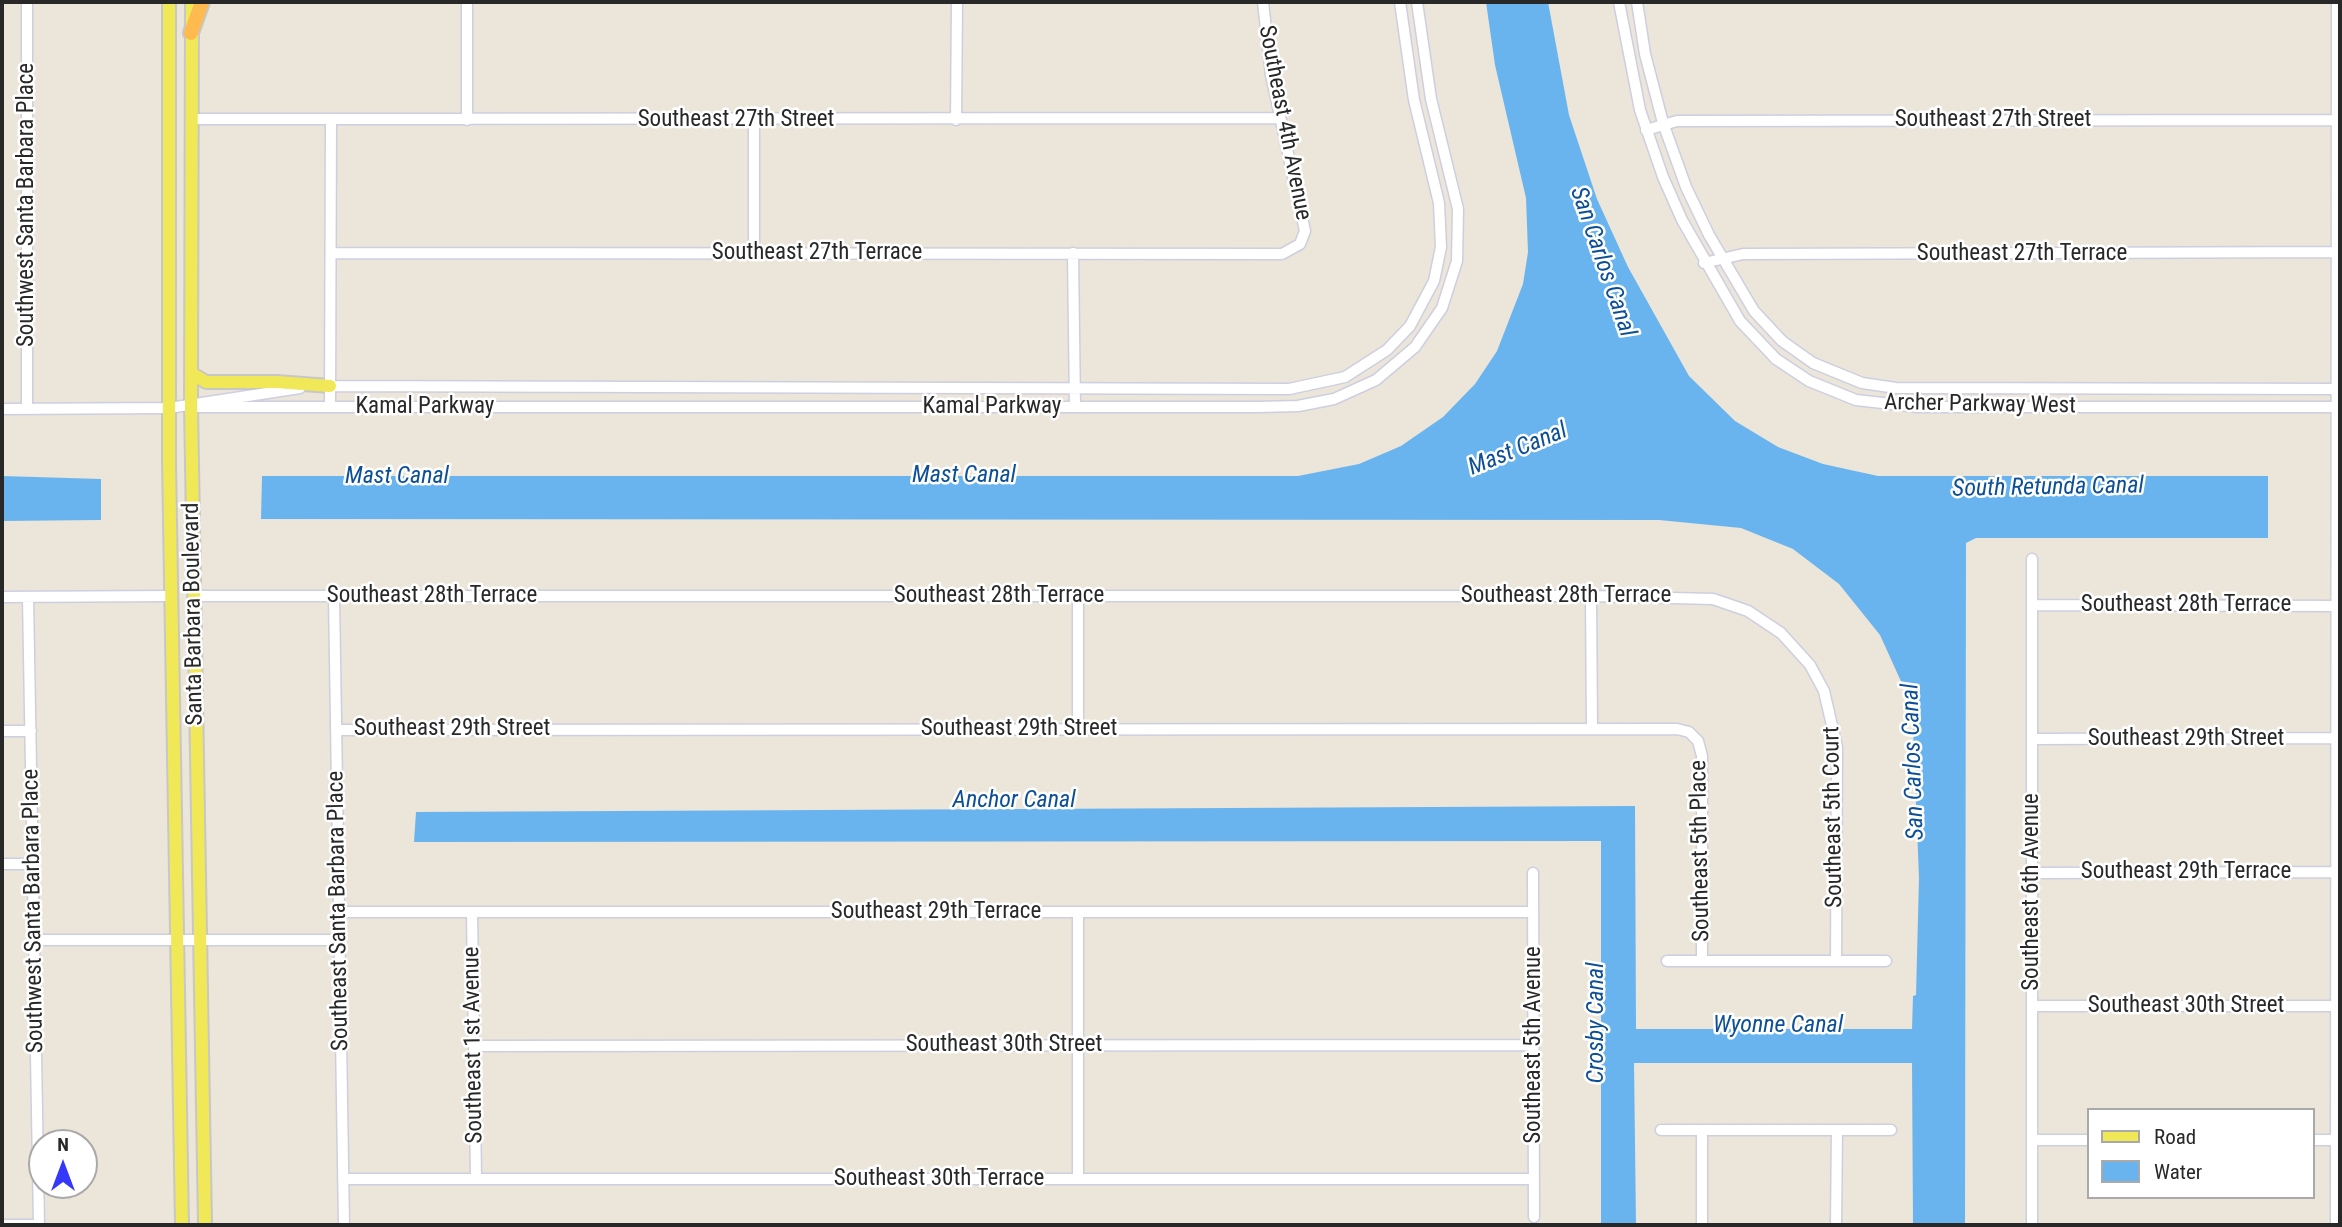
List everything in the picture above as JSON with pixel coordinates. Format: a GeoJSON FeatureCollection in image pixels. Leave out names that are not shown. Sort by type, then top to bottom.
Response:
{"type":"FeatureCollection","features":[{"type":"Feature","properties":{"kind":"highway"},"geometry":{"type":"LineString","coordinates":[[191,33],[202,2]]}},
{"type":"Feature","properties":{"kind":"main road","name":"Santa Barbara Boulevard"},"geometry":{"type":"LineString","coordinates":[[169,2],[169,408],[181,1225]]}},
{"type":"Feature","properties":{"kind":"main road","name":"Santa Barbara Boulevard"},"geometry":{"type":"LineString","coordinates":[[192,2],[191,406],[205,1225]]}},
{"type":"Feature","properties":{"kind":"main road"},"geometry":{"type":"LineString","coordinates":[[191,373],[197,379],[210,383],[277,382],[330,386]]}},
{"type":"Feature","properties":{"kind":"street","name":"Southwest Santa Barbara Place"},"geometry":{"type":"LineString","coordinates":[[27,2],[27,409]]}},
{"type":"Feature","properties":{"kind":"street"},"geometry":{"type":"LineString","coordinates":[[467,2],[467,120]]}},
{"type":"Feature","properties":{"kind":"street"},"geometry":{"type":"LineString","coordinates":[[956,120],[957,2]]}},
{"type":"Feature","properties":{"kind":"street","name":"Southeast 4th Avenue"},"geometry":{"type":"LineString","coordinates":[[1263,2],[1280,118],[1304,220],[1305,231],[1300,244]]}},
{"type":"Feature","properties":{"kind":"street","name":"Kamal Parkway"},"geometry":{"type":"LineString","coordinates":[[191,406],[207,400],[330,386],[1075,389],[1310,387],[1360,370],[1387,350],[1410,326],[1434,281],[1442,225],[1436,188],[1414,100],[1400,2]]}},
{"type":"Feature","properties":{"kind":"street","name":"Kamal Parkway"},"geometry":{"type":"LineString","coordinates":[[2,409],[191,406],[1298,406],[1322,403],[1376,380],[1415,347],[1434,322],[1448,293],[1457,261],[1460,226],[1455,192],[1431,99],[1417,2]]}},
{"type":"Feature","properties":{"kind":"street","name":"Archer Parkway West"},"geometry":{"type":"LineString","coordinates":[[1619,2],[1629,67],[1646,130],[1663,177],[1704,263],[1740,321],[1766,350],[1809,381],[1856,400],[1918,407],[2338,407]]}},
{"type":"Feature","properties":{"kind":"street","name":"Archer Parkway West"},"geometry":{"type":"LineString","coordinates":[[1637,2],[1645,54],[1663,123],[1686,187],[1748,303],[1782,341],[1829,371],[1879,387],[1931,390],[2338,389]]}},
{"type":"Feature","properties":{"kind":"street"},"geometry":{"type":"LineString","coordinates":[[2336,1225],[2339,738],[2337,2]]}},
{"type":"Feature","properties":{"kind":"street","name":"Southeast 27th Street"},"geometry":{"type":"LineString","coordinates":[[192,119],[1280,118]]}},
{"type":"Feature","properties":{"kind":"street"},"geometry":{"type":"LineString","coordinates":[[330,407],[331,119]]}},
{"type":"Feature","properties":{"kind":"street"},"geometry":{"type":"LineString","coordinates":[[754,120],[754,253]]}},
{"type":"Feature","properties":{"kind":"street","name":"Southeast 27th Street"},"geometry":{"type":"LineString","coordinates":[[1646,130],[1663,123],[1690,120],[2338,120]]}},
{"type":"Feature","properties":{"kind":"street","name":"Southeast 27th Terrace"},"geometry":{"type":"LineString","coordinates":[[331,253],[1282,254],[1300,244]]}},
{"type":"Feature","properties":{"kind":"street"},"geometry":{"type":"LineString","coordinates":[[1073,253],[1075,407]]}},
{"type":"Feature","properties":{"kind":"street","name":"Southeast 27th Terrace"},"geometry":{"type":"LineString","coordinates":[[1704,263],[1743,254],[2338,253]]}},
{"type":"Feature","properties":{"kind":"street","name":"Southeast 6th Avenue"},"geometry":{"type":"LineString","coordinates":[[2032,559],[2032,1225]]}},
{"type":"Feature","properties":{"kind":"street"},"geometry":{"type":"LineString","coordinates":[[2,597],[171,596]]}},
{"type":"Feature","properties":{"kind":"street","name":"Southeast 28th Terrace"},"geometry":{"type":"LineString","coordinates":[[194,596],[1689,596],[1713,599],[1759,618],[1791,642]]}},
{"type":"Feature","properties":{"kind":"street","name":"Southeast Santa Barbara Place"},"geometry":{"type":"LineString","coordinates":[[334,596],[344,1225]]}},
{"type":"Feature","properties":{"kind":"street"},"geometry":{"type":"LineString","coordinates":[[1077,596],[1078,729]]}},
{"type":"Feature","properties":{"kind":"street"},"geometry":{"type":"LineString","coordinates":[[1591,596],[1592,728]]}},
{"type":"Feature","properties":{"kind":"street","name":"Southwest Santa Barbara Place"},"geometry":{"type":"LineString","coordinates":[[28,597],[39,1225]]}},
{"type":"Feature","properties":{"kind":"street","name":"Southeast 28th Terrace"},"geometry":{"type":"LineString","coordinates":[[2032,605],[2339,606]]}},
{"type":"Feature","properties":{"kind":"street","name":"Southeast 5th Court"},"geometry":{"type":"LineString","coordinates":[[1791,642],[1818,678],[1835,733],[1836,961]]}},
{"type":"Feature","properties":{"kind":"street","name":"Southeast 29th Street"},"geometry":{"type":"LineString","coordinates":[[336,730],[1592,728],[1677,729],[1689,732],[1698,741]]}},
{"type":"Feature","properties":{"kind":"street"},"geometry":{"type":"LineString","coordinates":[[2,731],[31,730]]}},
{"type":"Feature","properties":{"kind":"street","name":"Southeast 29th Street"},"geometry":{"type":"LineString","coordinates":[[2032,739],[2339,738]]}},
{"type":"Feature","properties":{"kind":"street","name":"Southeast 5th Place"},"geometry":{"type":"LineString","coordinates":[[1698,741],[1702,756],[1702,961]]}},
{"type":"Feature","properties":{"kind":"street"},"geometry":{"type":"LineString","coordinates":[[2,864],[33,864]]}},
{"type":"Feature","properties":{"kind":"street","name":"Southeast 29th Terrace"},"geometry":{"type":"LineString","coordinates":[[2032,873],[2338,872]]}},
{"type":"Feature","properties":{"kind":"street","name":"Southeast 5th Avenue"},"geometry":{"type":"LineString","coordinates":[[1533,873],[1534,1217]]}},
{"type":"Feature","properties":{"kind":"street","name":"Southeast 29th Terrace"},"geometry":{"type":"LineString","coordinates":[[339,912],[1533,912]]}},
{"type":"Feature","properties":{"kind":"street","name":"Southeast 1st Avenue"},"geometry":{"type":"LineString","coordinates":[[472,912],[477,1178]]}},
{"type":"Feature","properties":{"kind":"street"},"geometry":{"type":"LineString","coordinates":[[1078,912],[1078,1179]]}},
{"type":"Feature","properties":{"kind":"street"},"geometry":{"type":"LineString","coordinates":[[34,940],[340,940]]}},
{"type":"Feature","properties":{"kind":"street"},"geometry":{"type":"LineString","coordinates":[[1667,961],[1886,961]]}},
{"type":"Feature","properties":{"kind":"street","name":"Southeast 30th Street"},"geometry":{"type":"LineString","coordinates":[[2032,1006],[2338,1006]]}},
{"type":"Feature","properties":{"kind":"street","name":"Southeast 30th Street"},"geometry":{"type":"LineString","coordinates":[[475,1046],[1533,1045]]}},
{"type":"Feature","properties":{"kind":"street"},"geometry":{"type":"LineString","coordinates":[[1661,1130],[1891,1130]]}},
{"type":"Feature","properties":{"kind":"street"},"geometry":{"type":"LineString","coordinates":[[1702,1130],[1702,1225]]}},
{"type":"Feature","properties":{"kind":"street"},"geometry":{"type":"LineString","coordinates":[[1836,1225],[1837,1130]]}},
{"type":"Feature","properties":{"kind":"street"},"geometry":{"type":"LineString","coordinates":[[2032,1140],[2086,1140]]}},
{"type":"Feature","properties":{"kind":"street"},"geometry":{"type":"LineString","coordinates":[[2314,1140],[2338,1140]]}},
{"type":"Feature","properties":{"kind":"street","name":"Southeast 30th Terrace"},"geometry":{"type":"LineString","coordinates":[[343,1179],[1534,1179]]}},
{"type":"Feature","properties":{"kind":"street"},"geometry":{"type":"LineString","coordinates":[[2,1225],[39,1225]]}},
{"type":"Feature","properties":{"kind":"water"},"geometry":{"type":"Polygon","coordinates":[[[1486,2],[1548,2],[1569,115],[1597,199],[1628,267],[1689,376],[1735,421],[1778,447],[1823,464],[1878,476],[2268,476],[2268,538],[1976,538],[1966,543],[1965,1225],[1913,1225],[1912,1063],[1634,1063],[1636,1225],[1601,1225],[1601,841],[414,842],[416,812],[1635,806],[1636,1029],[1912,1029],[1913,996],[1916,995],[1919,878],[1913,727],[1904,688],[1880,635],[1839,584],[1793,549],[1741,528],[1659,520],[261,519],[262,476],[1298,476],[1359,464],[1401,446],[1443,417],[1475,384],[1497,351],[1523,284],[1528,252],[1526,198],[1495,65],[1486,2]]]}},
{"type":"Feature","properties":{"kind":"water"},"geometry":{"type":"Polygon","coordinates":[[[2,476],[101,479],[101,520],[2,521],[2,476]]]}},
{"type":"Feature","properties":{"kind":"water label","name":"San Carlos Canal"},"geometry":{"type":"Point","coordinates":[1602,262]}},
{"type":"Feature","properties":{"kind":"water label","name":"Mast Canal"},"geometry":{"type":"Point","coordinates":[1518,450]}},
{"type":"Feature","properties":{"kind":"water label","name":"Mast Canal"},"geometry":{"type":"Point","coordinates":[964,476]}},
{"type":"Feature","properties":{"kind":"water label","name":"Mast Canal"},"geometry":{"type":"Point","coordinates":[397,477]}},
{"type":"Feature","properties":{"kind":"water label","name":"South Retunda Canal"},"geometry":{"type":"Point","coordinates":[2048,488]}},
{"type":"Feature","properties":{"kind":"water label","name":"San Carlos Canal"},"geometry":{"type":"Point","coordinates":[1914,762]}},
{"type":"Feature","properties":{"kind":"water label","name":"Anchor Canal"},"geometry":{"type":"Point","coordinates":[1014,801]}},
{"type":"Feature","properties":{"kind":"water label","name":"Crosby Canal"},"geometry":{"type":"Point","coordinates":[1597,1023]}},
{"type":"Feature","properties":{"kind":"water label","name":"Wyonne Canal"},"geometry":{"type":"Point","coordinates":[1778,1026]}}]}
